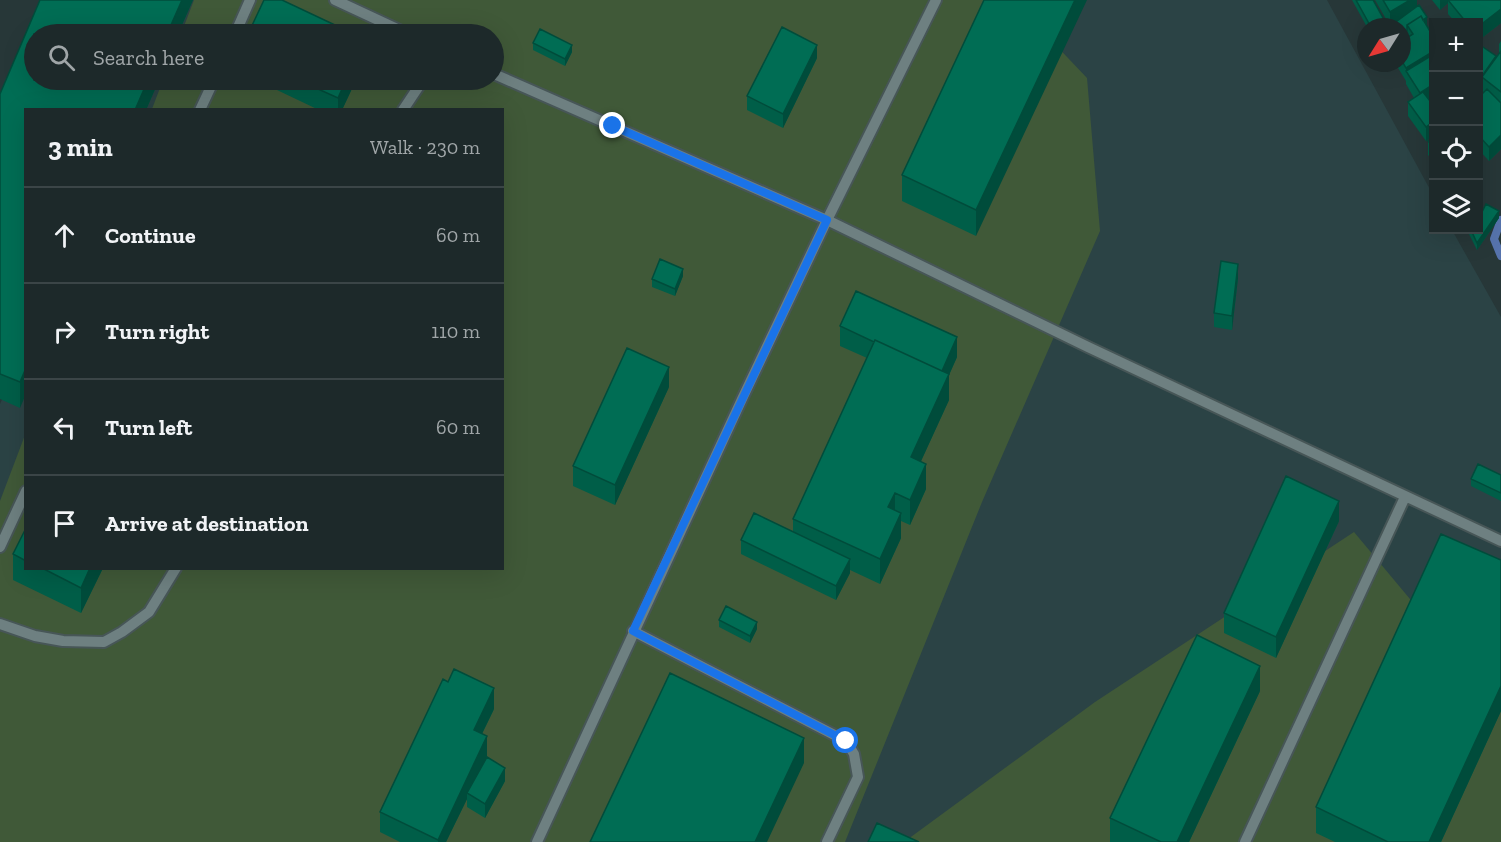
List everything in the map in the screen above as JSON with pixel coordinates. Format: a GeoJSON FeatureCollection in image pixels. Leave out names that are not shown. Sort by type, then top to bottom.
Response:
{"type":"FeatureCollection","features":[{"type":"Feature","properties":{"kind":"lane"},"geometry":{"type":"LineString","coordinates":[[239,24],[250,0]]}},
{"type":"Feature","properties":{"kind":"lane"},"geometry":{"type":"LineString","coordinates":[[335,0],[387,24]]}},
{"type":"Feature","properties":{"kind":"lane"},"geometry":{"type":"LineString","coordinates":[[537,842],[633,631],[827,220],[936,0]]}},
{"type":"Feature","properties":{"kind":"lane"},"geometry":{"type":"LineString","coordinates":[[504,78],[827,220],[1088,347],[1501,541]]}},
{"type":"Feature","properties":{"kind":"lane"},"geometry":{"type":"LineString","coordinates":[[201,108],[209,90]]}},
{"type":"Feature","properties":{"kind":"lane"},"geometry":{"type":"LineString","coordinates":[[404,108],[416,90]]}},
{"type":"Feature","properties":{"kind":"lane"},"geometry":{"type":"LineString","coordinates":[[0,547],[24,495]]}},
{"type":"Feature","properties":{"kind":"lane"},"geometry":{"type":"LineString","coordinates":[[1245,842],[1405,497]]}},
{"type":"Feature","properties":{"kind":"lane"},"geometry":{"type":"LineString","coordinates":[[0,624],[35,636],[63,641],[104,642],[122,632],[148,612],[175,570]]}},
{"type":"Feature","properties":{"kind":"lane"},"geometry":{"type":"LineString","coordinates":[[633,631],[846,741],[854,754],[858,777],[827,842]]}},
{"type":"Feature","properties":{"kind":"shaded area"},"geometry":{"type":"Polygon","coordinates":[[[187,0],[1327,0],[1357,55],[1357,72],[1366,72],[1429,188],[1429,234],[1454,234],[1501,317],[1501,842],[0,842],[0,404],[24,351],[24,570],[504,570],[504,108],[136,108],[145,90],[504,90],[504,24],[176,24],[187,0]]]}},
{"type":"Feature","properties":{"kind":"green space"},"geometry":{"type":"Polygon","coordinates":[[[194,0],[1013,0],[1087,78],[1100,231],[982,502],[845,842],[0,842],[0,501],[24,438],[24,570],[504,570],[504,108],[152,108],[159,90],[504,90],[504,24],[185,24],[194,0]]]}},
{"type":"Feature","properties":{"kind":"green space"},"geometry":{"type":"Polygon","coordinates":[[[1354,532],[1501,708],[1501,842],[904,842],[1095,702],[1354,532]]]}},
{"type":"Feature","properties":{"kind":"building"},"geometry":{"type":"Polygon","coordinates":[[[40,0],[182,0],[171,24],[30,24],[40,0]]]}},
{"type":"Feature","properties":{"kind":"building"},"geometry":{"type":"Polygon","coordinates":[[[264,0],[282,0],[333,24],[253,24],[264,0]]]}},
{"type":"Feature","properties":{"kind":"building"},"geometry":{"type":"Polygon","coordinates":[[[984,0],[1075,0],[976,210],[902,175],[984,0]]]}},
{"type":"Feature","properties":{"kind":"building"},"geometry":{"type":"Polygon","coordinates":[[[1356,0],[1373,0],[1383,18],[1366,18],[1356,0]]]}},
{"type":"Feature","properties":{"kind":"building"},"geometry":{"type":"Polygon","coordinates":[[[1383,0],[1410,0],[1390,12],[1383,0]]]}},
{"type":"Feature","properties":{"kind":"building"},"geometry":{"type":"Polygon","coordinates":[[[1448,0],[1501,0],[1501,9],[1483,23],[1483,18],[1463,18],[1448,0]]]}},
{"type":"Feature","properties":{"kind":"building"},"geometry":{"type":"Polygon","coordinates":[[[1419,5],[1427,17],[1423,20],[1421,16],[1411,22],[1411,18],[1401,18],[1419,5]]]}},
{"type":"Feature","properties":{"kind":"building"},"geometry":{"type":"Polygon","coordinates":[[[1421,16],[1429,30],[1429,54],[1411,65],[1411,35],[1413,34],[1411,22],[1421,16]]]}},
{"type":"Feature","properties":{"kind":"building"},"geometry":{"type":"Polygon","coordinates":[[[782,27],[817,45],[783,114],[747,96],[782,27]]]}},
{"type":"Feature","properties":{"kind":"building"},"geometry":{"type":"Polygon","coordinates":[[[540,29],[572,45],[565,59],[533,43],[540,29]]]}},
{"type":"Feature","properties":{"kind":"building"},"geometry":{"type":"Polygon","coordinates":[[[24,38],[24,90],[144,90],[136,108],[24,108],[24,373],[20,382],[0,374],[0,94],[24,38]]]}},
{"type":"Feature","properties":{"kind":"building"},"geometry":{"type":"Polygon","coordinates":[[[1483,47],[1496,56],[1483,75],[1483,47]]]}},
{"type":"Feature","properties":{"kind":"building"},"geometry":{"type":"Polygon","coordinates":[[[1501,51],[1501,92],[1483,76],[1501,51]]]}},
{"type":"Feature","properties":{"kind":"building"},"geometry":{"type":"Polygon","coordinates":[[[1429,57],[1429,87],[1420,93],[1407,72],[1411,72],[1411,68],[1429,57]]]}},
{"type":"Feature","properties":{"kind":"building"},"geometry":{"type":"Polygon","coordinates":[[[1487,89],[1501,103],[1501,135],[1489,147],[1483,140],[1483,93],[1487,89]]]}},
{"type":"Feature","properties":{"kind":"building"},"geometry":{"type":"Polygon","coordinates":[[[320,90],[342,90],[338,98],[320,90]]]}},
{"type":"Feature","properties":{"kind":"building"},"geometry":{"type":"Polygon","coordinates":[[[1423,92],[1429,100],[1429,125],[1426,127],[1408,102],[1423,92]]]}},
{"type":"Feature","properties":{"kind":"building"},"geometry":{"type":"Polygon","coordinates":[[[1486,204],[1499,211],[1477,243],[1473,234],[1483,234],[1483,210],[1486,204]]]}},
{"type":"Feature","properties":{"kind":"building"},"geometry":{"type":"Polygon","coordinates":[[[660,259],[683,269],[675,289],[652,279],[660,259]]]}},
{"type":"Feature","properties":{"kind":"building"},"geometry":{"type":"Polygon","coordinates":[[[1221,261],[1238,264],[1232,316],[1214,313],[1221,261]]]}},
{"type":"Feature","properties":{"kind":"building"},"geometry":{"type":"Polygon","coordinates":[[[856,291],[957,337],[942,371],[840,326],[856,291]]]}},
{"type":"Feature","properties":{"kind":"building"},"geometry":{"type":"Polygon","coordinates":[[[875,340],[949,374],[911,457],[926,464],[910,500],[895,493],[888,507],[901,513],[880,559],[793,519],[875,340]]]}},
{"type":"Feature","properties":{"kind":"building"},"geometry":{"type":"Polygon","coordinates":[[[627,348],[669,367],[615,485],[573,466],[627,348]]]}},
{"type":"Feature","properties":{"kind":"building"},"geometry":{"type":"Polygon","coordinates":[[[1478,464],[1501,475],[1501,493],[1471,479],[1478,464]]]}},
{"type":"Feature","properties":{"kind":"building"},"geometry":{"type":"Polygon","coordinates":[[[1286,476],[1339,501],[1276,637],[1224,613],[1286,476]]]}},
{"type":"Feature","properties":{"kind":"building"},"geometry":{"type":"Polygon","coordinates":[[[754,513],[850,559],[836,586],[741,540],[754,513]]]}},
{"type":"Feature","properties":{"kind":"building"},"geometry":{"type":"Polygon","coordinates":[[[24,532],[24,560],[13,554],[24,532]]]}},
{"type":"Feature","properties":{"kind":"building"},"geometry":{"type":"Polygon","coordinates":[[[1441,534],[1501,560],[1501,686],[1429,842],[1388,842],[1316,807],[1441,534]]]}},
{"type":"Feature","properties":{"kind":"building"},"geometry":{"type":"Polygon","coordinates":[[[46,570],[89,570],[81,588],[46,570]]]}},
{"type":"Feature","properties":{"kind":"building"},"geometry":{"type":"Polygon","coordinates":[[[726,606],[757,622],[750,636],[719,620],[726,606]]]}},
{"type":"Feature","properties":{"kind":"building"},"geometry":{"type":"Polygon","coordinates":[[[1197,635],[1260,666],[1177,842],[1161,842],[1110,818],[1197,635]]]}},
{"type":"Feature","properties":{"kind":"building"},"geometry":{"type":"Polygon","coordinates":[[[454,669],[494,688],[474,730],[487,736],[438,840],[380,812],[443,679],[448,682],[454,669]]]}},
{"type":"Feature","properties":{"kind":"building"},"geometry":{"type":"Polygon","coordinates":[[[670,673],[804,738],[755,842],[590,842],[670,673]]]}},
{"type":"Feature","properties":{"kind":"building"},"geometry":{"type":"Polygon","coordinates":[[[487,757],[505,768],[485,804],[467,793],[487,757]]]}},
{"type":"Feature","properties":{"kind":"building"},"geometry":{"type":"Polygon","coordinates":[[[877,823],[919,842],[868,842],[877,823]]]}},
{"type":"Feature","properties":{"kind":"waterway"},"geometry":{"type":"LineString","coordinates":[[1501,220],[1494,239],[1501,256]]}},
{"type":"Feature","properties":{"kind":"route"},"geometry":{"type":"LineString","coordinates":[[613,126],[827,220],[633,631],[846,741]]}}]}
